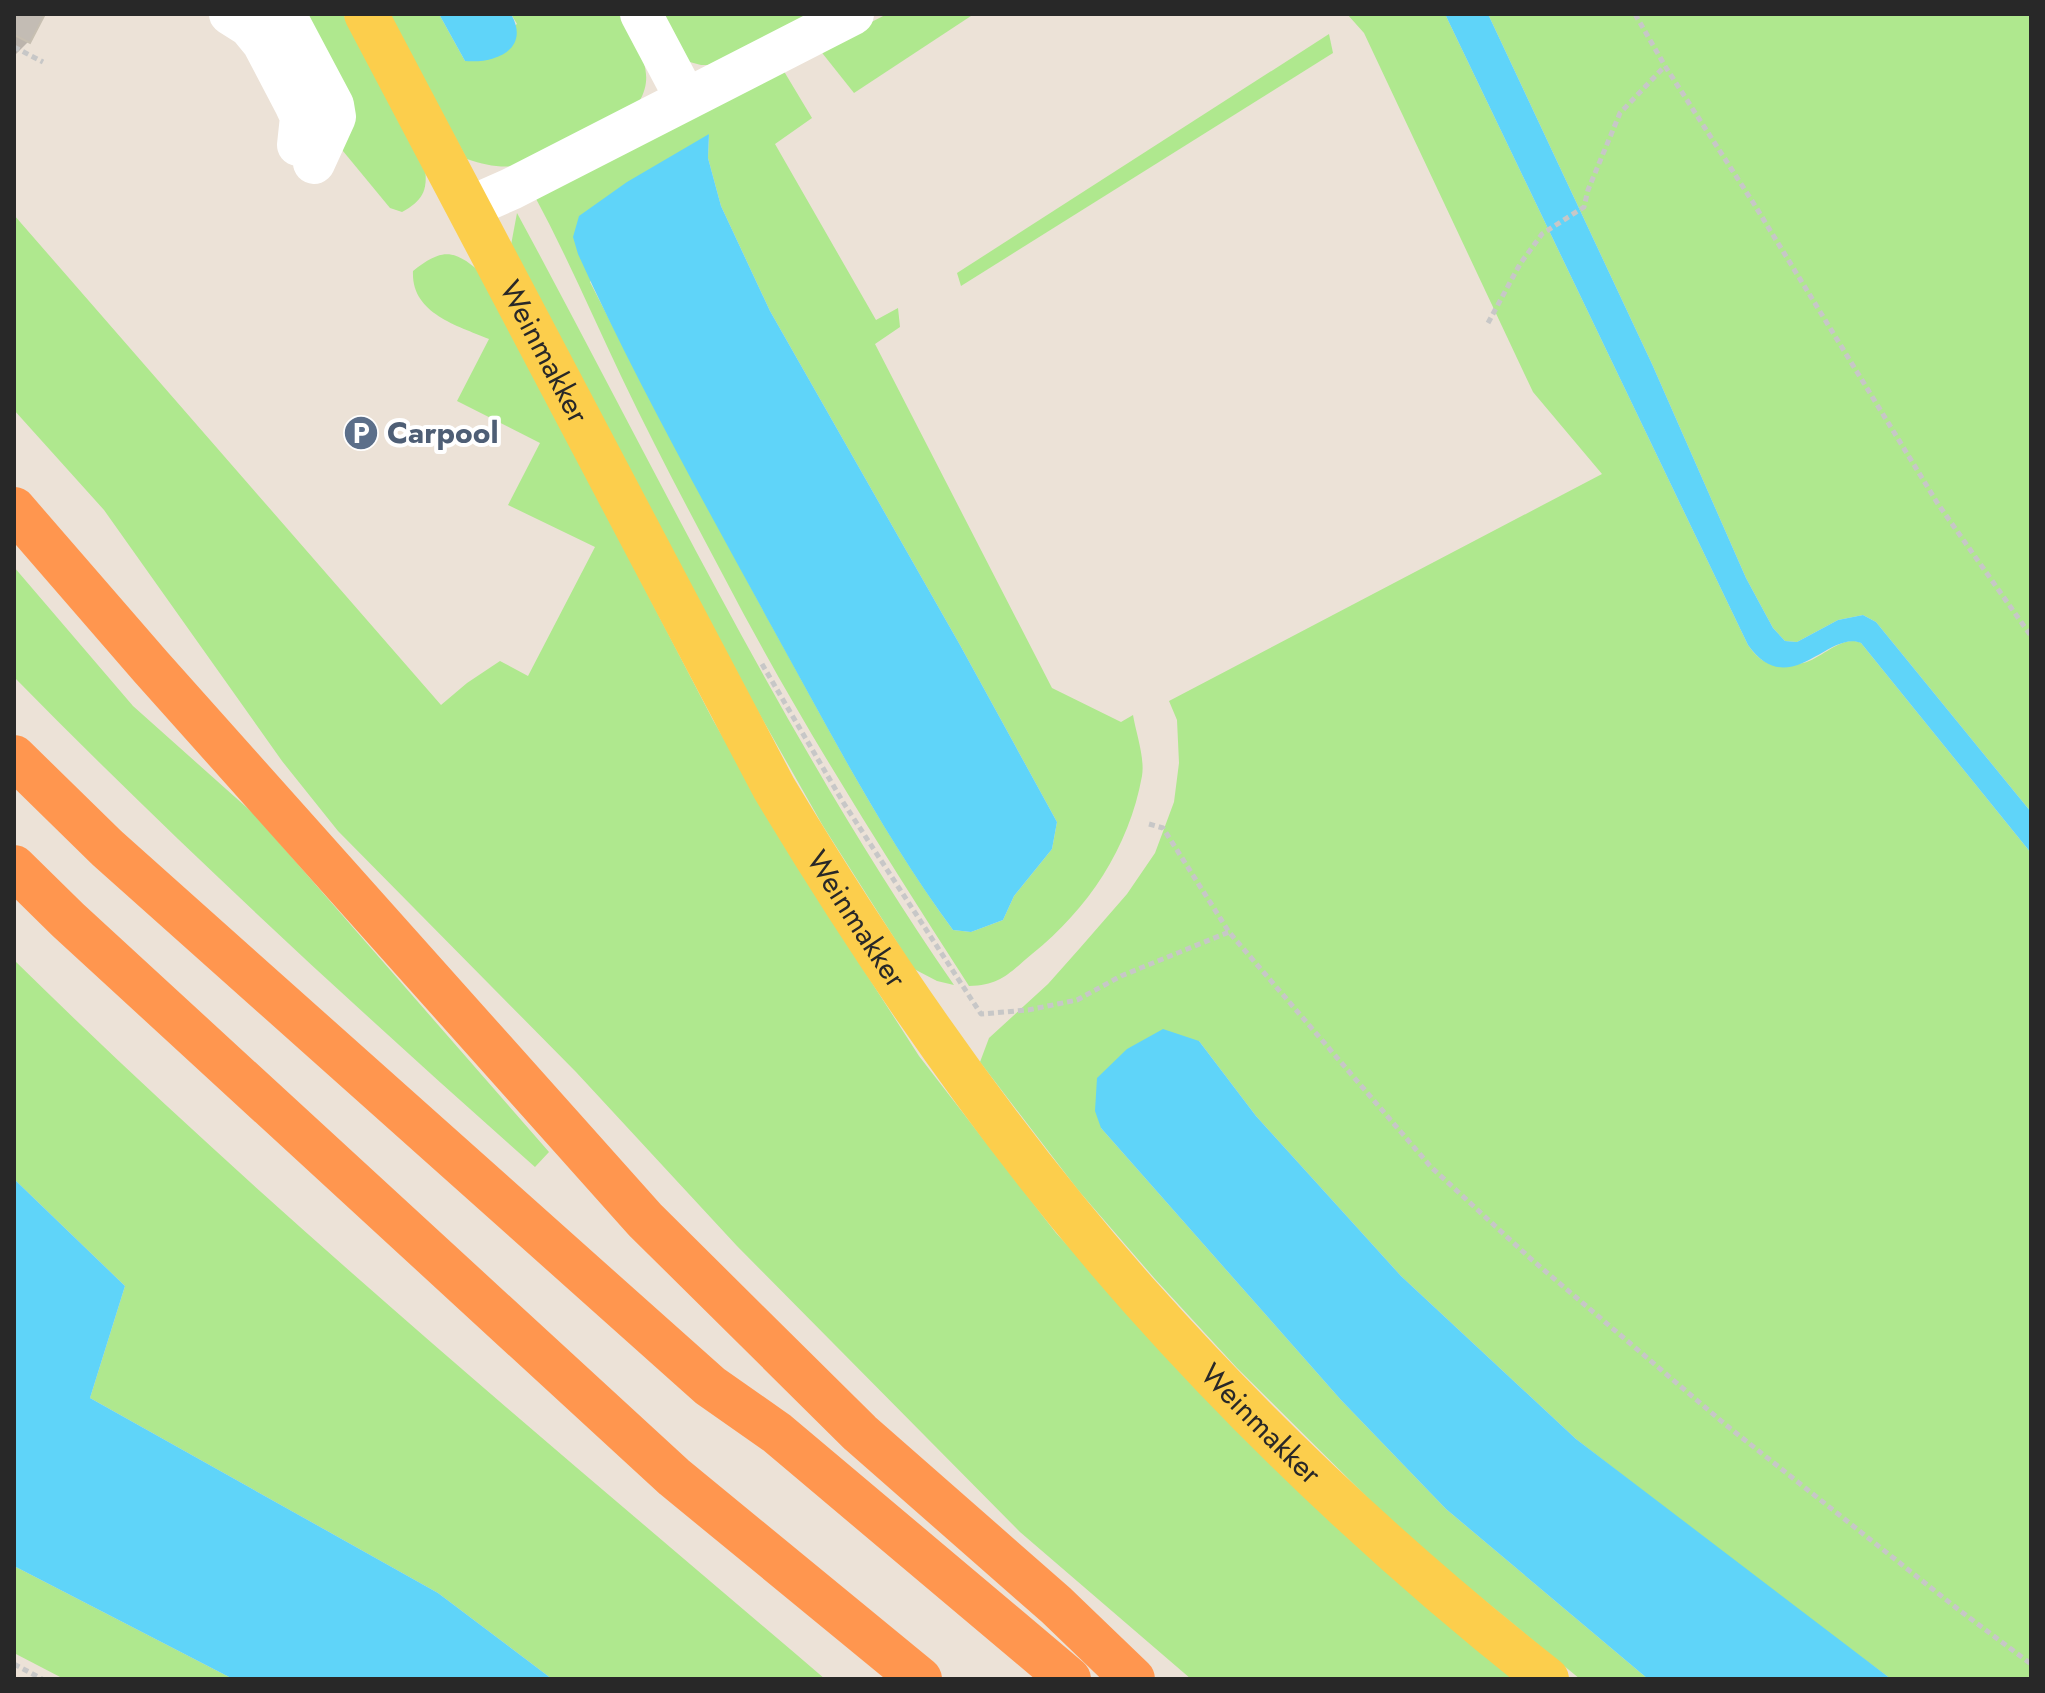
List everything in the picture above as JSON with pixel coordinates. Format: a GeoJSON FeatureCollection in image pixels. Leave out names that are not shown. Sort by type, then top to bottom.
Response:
{"type":"FeatureCollection","features":[{"type":"Feature","properties":{"kind":"highway"},"geometry":{"type":"LineString","coordinates":[[14,509],[160,678],[645,1220],[860,1433],[1056,1605],[1133,1679]]}},
{"type":"Feature","properties":{"kind":"highway"},"geometry":{"type":"LineString","coordinates":[[14,757],[107,848],[710,1386],[777,1433],[1069,1679]]}},
{"type":"Feature","properties":{"kind":"highway"},"geometry":{"type":"LineString","coordinates":[[14,867],[674,1477],[920,1679]]}},
{"type":"Feature","properties":{"kind":"main road","name":"Weinmakker"},"geometry":{"type":"LineString","coordinates":[[366,14],[774,788],[841,896],[939,1042],[1060,1202],[1141,1298],[1230,1393],[1375,1534],[1444,1596],[1547,1679]]}},
{"type":"Feature","properties":{"kind":"lane"},"geometry":{"type":"LineString","coordinates":[[230,14],[249,26],[263,43],[301,117],[306,154],[335,117],[326,92],[290,24],[281,14]]}},
{"type":"Feature","properties":{"kind":"lane"},"geometry":{"type":"LineString","coordinates":[[641,14],[686,99]]}},
{"type":"Feature","properties":{"kind":"lane"},"geometry":{"type":"LineString","coordinates":[[468,208],[853,14]]}},
{"type":"Feature","properties":{"kind":"path"},"geometry":{"type":"LineString","coordinates":[[1635,14],[1938,504],[2031,636]]}},
{"type":"Feature","properties":{"kind":"path"},"geometry":{"type":"LineString","coordinates":[[14,47],[43,62]]}},
{"type":"Feature","properties":{"kind":"path"},"geometry":{"type":"LineString","coordinates":[[1488,323],[1520,264],[1542,234],[1584,207],[1620,113],[1665,66]]}},
{"type":"Feature","properties":{"kind":"path"},"geometry":{"type":"LineString","coordinates":[[757,655],[843,802],[981,1014],[1028,1010],[1077,1000],[1131,971],[1229,932]]}},
{"type":"Feature","properties":{"kind":"path"},"geometry":{"type":"LineString","coordinates":[[1149,824],[1163,828],[1229,932],[1431,1167],[1520,1249],[1726,1425],[2031,1664]]}},
{"type":"Feature","properties":{"kind":"path"},"geometry":{"type":"LineString","coordinates":[[14,1664],[42,1679]]}},
{"type":"Feature","properties":{"kind":"green space"},"geometry":{"type":"Polygon","coordinates":[[[295,14],[343,14],[425,168],[422,194],[402,212],[390,208],[338,145],[295,14]]]}},
{"type":"Feature","properties":{"kind":"green space"},"geometry":{"type":"Polygon","coordinates":[[[388,14],[439,14],[465,61],[517,24],[511,14],[621,14],[645,68],[644,91],[639,102],[518,166],[498,166],[467,159],[388,14]]]}},
{"type":"Feature","properties":{"kind":"green space"},"geometry":{"type":"Polygon","coordinates":[[[656,14],[818,14],[715,65],[701,65],[686,61],[656,14]]]}},
{"type":"Feature","properties":{"kind":"green space"},"geometry":{"type":"Polygon","coordinates":[[[887,14],[974,14],[854,93],[819,49],[887,14]]]}},
{"type":"Feature","properties":{"kind":"green space"},"geometry":{"type":"Polygon","coordinates":[[[1347,14],[1445,14],[1752,650],[1767,662],[1801,664],[1839,644],[1861,643],[2031,853],[2031,1679],[1891,1679],[1763,1584],[1576,1439],[1401,1276],[1256,1116],[1199,1041],[1101,1128],[1341,1400],[1446,1509],[1648,1679],[1580,1679],[1405,1535],[1237,1368],[1078,1190],[980,1062],[989,1038],[1048,984],[1127,894],[1155,853],[1174,802],[1179,763],[1177,720],[1169,701],[1602,474],[1533,392],[1364,33],[1347,14]]]}},
{"type":"Feature","properties":{"kind":"green space"},"geometry":{"type":"Polygon","coordinates":[[[1488,14],[2028,14],[2031,20],[2031,812],[1876,622],[1863,615],[1838,620],[1797,642],[1785,641],[1773,628],[1746,578],[1652,364],[1488,14]]]}},
{"type":"Feature","properties":{"kind":"green space"},"geometry":{"type":"Polygon","coordinates":[[[1329,34],[1333,53],[961,286],[957,273],[1329,34]]]}},
{"type":"Feature","properties":{"kind":"green space"},"geometry":{"type":"Polygon","coordinates":[[[782,68],[812,118],[775,144],[876,320],[898,308],[900,327],[875,344],[1052,688],[1121,722],[1133,715],[1143,769],[1136,802],[1116,852],[1088,897],[1071,917],[1004,977],[969,986],[841,783],[751,628],[684,501],[534,195],[782,68]],[[709,134],[590,282],[714,518],[867,797],[953,930],[971,932],[1003,920],[1014,896],[1052,849],[1057,822],[770,311],[721,206],[708,158],[709,134]]]}},
{"type":"Feature","properties":{"kind":"green space"},"geometry":{"type":"Polygon","coordinates":[[[517,213],[779,702],[892,892],[954,985],[937,981],[914,969],[823,826],[756,708],[511,245],[517,213]]]}},
{"type":"Feature","properties":{"kind":"green space"},"geometry":{"type":"Polygon","coordinates":[[[14,215],[441,705],[500,661],[528,676],[595,547],[508,505],[540,443],[457,401],[489,339],[438,316],[427,307],[414,285],[413,271],[431,258],[447,254],[462,259],[480,272],[713,720],[800,871],[919,1056],[1056,1233],[1221,1411],[1516,1679],[1191,1679],[1020,1532],[737,1246],[576,1072],[338,831],[282,761],[104,510],[14,410],[14,215]]]}},
{"type":"Feature","properties":{"kind":"green space"},"geometry":{"type":"Polygon","coordinates":[[[14,567],[133,706],[254,814],[549,1152],[535,1167],[270,926],[14,677],[14,567]]]}},
{"type":"Feature","properties":{"kind":"green space"},"geometry":{"type":"Polygon","coordinates":[[[14,960],[311,1237],[825,1679],[552,1679],[438,1593],[90,1398],[125,1286],[14,1179],[14,960]]]}},
{"type":"Feature","properties":{"kind":"green space"},"geometry":{"type":"Polygon","coordinates":[[[14,1566],[233,1679],[64,1679],[14,1653],[14,1566]]]}},
{"type":"Feature","properties":{"kind":"water"},"geometry":{"type":"Polygon","coordinates":[[[439,14],[511,14],[516,37],[507,52],[498,57],[465,61],[439,14]]]}},
{"type":"Feature","properties":{"kind":"water"},"geometry":{"type":"Polygon","coordinates":[[[1445,14],[1488,14],[1652,364],[1746,578],[1773,628],[1785,641],[1797,642],[1838,620],[1863,615],[1876,622],[2031,812],[2031,853],[1861,643],[1849,641],[1793,666],[1778,667],[1763,661],[1748,645],[1445,14]]]}},
{"type":"Feature","properties":{"kind":"water"},"geometry":{"type":"Polygon","coordinates":[[[709,134],[708,158],[721,206],[770,311],[1057,822],[1052,849],[1014,896],[1003,920],[971,932],[953,930],[903,857],[858,782],[672,442],[578,254],[573,237],[579,216],[627,182],[709,134]]]}},
{"type":"Feature","properties":{"kind":"water"},"geometry":{"type":"Polygon","coordinates":[[[1163,1029],[1199,1041],[1256,1116],[1401,1276],[1576,1439],[1891,1679],[1648,1679],[1446,1509],[1341,1400],[1101,1128],[1095,1111],[1097,1078],[1127,1049],[1163,1029]]]}},
{"type":"Feature","properties":{"kind":"water"},"geometry":{"type":"Polygon","coordinates":[[[14,1179],[125,1286],[90,1398],[438,1593],[552,1679],[233,1679],[14,1566],[14,1179]]]}},
{"type":"Feature","properties":{"kind":"building"},"geometry":{"type":"Polygon","coordinates":[[[14,14],[45,14],[30,43],[14,35],[14,14]]]}},
{"type":"Feature","properties":{"kind":"place","name":"Carpool"},"geometry":{"type":"Point","coordinates":[361,433]}}]}
